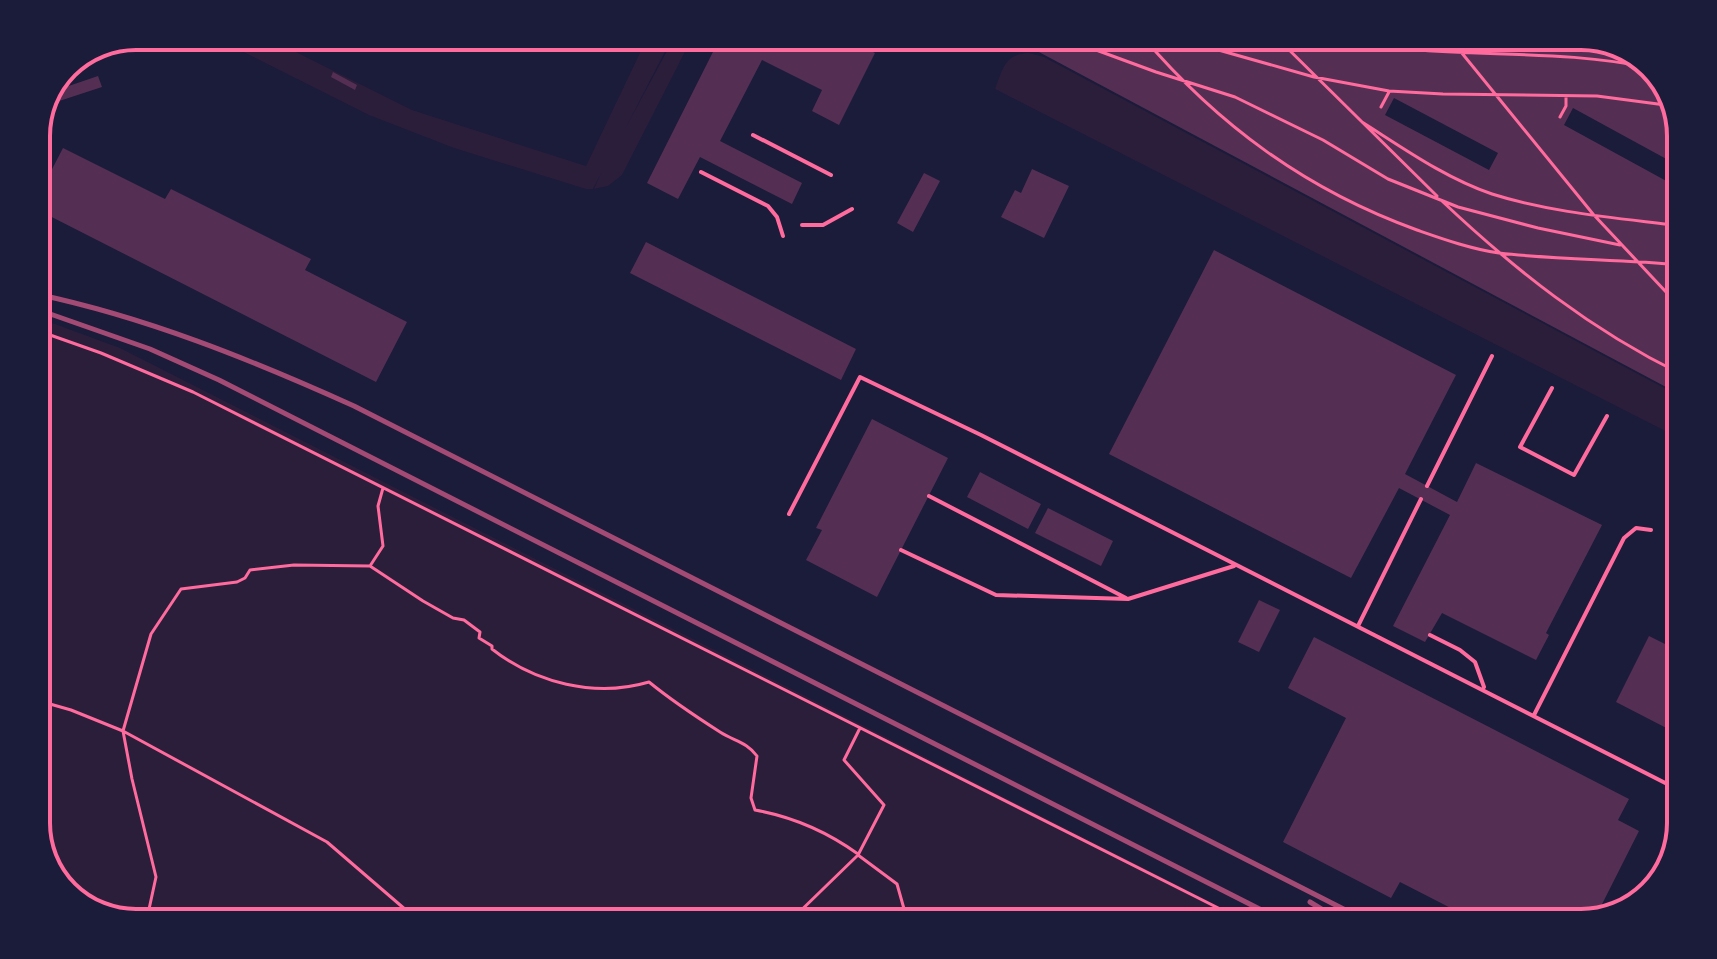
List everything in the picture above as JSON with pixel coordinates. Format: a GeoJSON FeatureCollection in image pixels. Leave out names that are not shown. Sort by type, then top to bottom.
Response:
{"type":"FeatureCollection","features":[{"type":"Feature","properties":{"kind":"lane"},"geometry":{"type":"LineString","coordinates":[[753,135],[831,175]]}},
{"type":"Feature","properties":{"kind":"lane"},"geometry":{"type":"LineString","coordinates":[[701,172],[768,206],[777,217],[783,236]]}},
{"type":"Feature","properties":{"kind":"lane"},"geometry":{"type":"LineString","coordinates":[[802,225],[823,225],[852,209]]}},
{"type":"Feature","properties":{"kind":"lane"},"geometry":{"type":"LineString","coordinates":[[1427,486],[1492,356]]}},
{"type":"Feature","properties":{"kind":"lane"},"geometry":{"type":"LineString","coordinates":[[789,514],[860,377],[981,435],[1667,784]]}},
{"type":"Feature","properties":{"kind":"lane"},"geometry":{"type":"LineString","coordinates":[[1552,388],[1520,447],[1574,475],[1607,416]]}},
{"type":"Feature","properties":{"kind":"lane"},"geometry":{"type":"LineString","coordinates":[[929,496],[1128,599]]}},
{"type":"Feature","properties":{"kind":"lane"},"geometry":{"type":"LineString","coordinates":[[1358,626],[1421,499]]}},
{"type":"Feature","properties":{"kind":"lane"},"geometry":{"type":"LineString","coordinates":[[1534,715],[1624,538],[1636,528],[1651,530]]}},
{"type":"Feature","properties":{"kind":"lane"},"geometry":{"type":"LineString","coordinates":[[901,550],[996,595],[1128,599],[1237,565]]}},
{"type":"Feature","properties":{"kind":"lane"},"geometry":{"type":"LineString","coordinates":[[1430,635],[1460,650],[1475,662],[1485,690]]}},
{"type":"Feature","properties":{"kind":"path"},"geometry":{"type":"LineString","coordinates":[[1097,50],[1225,93],[1260,108],[1323,140],[1388,179],[1458,207],[1620,245]]}},
{"type":"Feature","properties":{"kind":"path"},"geometry":{"type":"LineString","coordinates":[[1154,50],[1180,80],[1248,140],[1298,174],[1392,221],[1439,238],[1496,252],[1667,264]]}},
{"type":"Feature","properties":{"kind":"path"},"geometry":{"type":"LineString","coordinates":[[1219,50],[1314,77],[1389,91],[1597,96],[1661,104]]}},
{"type":"Feature","properties":{"kind":"path"},"geometry":{"type":"LineString","coordinates":[[1288,50],[1496,252],[1553,298],[1632,350],[1667,367]]}},
{"type":"Feature","properties":{"kind":"path"},"geometry":{"type":"LineString","coordinates":[[1422,50],[1602,60],[1628,64]]}},
{"type":"Feature","properties":{"kind":"path"},"geometry":{"type":"LineString","coordinates":[[1462,52],[1593,214],[1667,293]]}},
{"type":"Feature","properties":{"kind":"path"},"geometry":{"type":"LineString","coordinates":[[1381,107],[1389,91]]}},
{"type":"Feature","properties":{"kind":"path"},"geometry":{"type":"LineString","coordinates":[[1560,117],[1566,106],[1566,96]]}},
{"type":"Feature","properties":{"kind":"path"},"geometry":{"type":"LineString","coordinates":[[1355,118],[1447,174],[1489,193],[1524,203],[1667,224]]}},
{"type":"Feature","properties":{"kind":"path"},"geometry":{"type":"LineString","coordinates":[[50,335],[193,392],[1220,909]]}},
{"type":"Feature","properties":{"kind":"path"},"geometry":{"type":"LineString","coordinates":[[370,566],[383,546],[378,506],[383,488]]}},
{"type":"Feature","properties":{"kind":"path"},"geometry":{"type":"LineString","coordinates":[[149,909],[156,877],[123,731],[151,634],[181,589],[237,582],[245,578],[250,570],[272,566],[370,566],[423,601],[453,618],[464,620],[480,632],[479,638],[492,649],[530,674],[546,680],[612,690],[649,682],[659,694],[673,698],[686,712],[724,735],[749,745],[757,756],[751,798],[755,810],[805,822],[815,830],[831,835],[897,884],[904,909]]}},
{"type":"Feature","properties":{"kind":"path"},"geometry":{"type":"LineString","coordinates":[[50,704],[123,731],[327,842],[405,909]]}},
{"type":"Feature","properties":{"kind":"path"},"geometry":{"type":"LineString","coordinates":[[802,909],[858,855],[884,805],[844,760],[860,728]]}},
{"type":"Feature","properties":{"kind":"shaded area"},"geometry":{"type":"Polygon","coordinates":[[[240,50],[292,50],[412,110],[586,166],[641,50],[666,50],[624,131],[667,50],[686,50],[622,175],[608,186],[594,189],[601,173],[593,189],[586,189],[454,148],[369,115],[240,50]]]}},
{"type":"Feature","properties":{"kind":"shaded area"},"geometry":{"type":"Polygon","coordinates":[[[1021,54],[1044,57],[1667,390],[1667,432],[995,89],[1009,60],[1021,54]]]}},
{"type":"Feature","properties":{"kind":"shaded area"},"geometry":{"type":"Polygon","coordinates":[[[50,322],[120,348],[1224,909],[136,909],[114,906],[93,897],[75,884],[62,866],[50,829],[50,322]]]}},
{"type":"Feature","properties":{"kind":"building"},"geometry":{"type":"Polygon","coordinates":[[[714,50],[869,50],[875,53],[839,125],[812,111],[822,90],[762,60],[720,141],[802,183],[792,204],[700,157],[678,199],[647,183],[714,50]]]}},
{"type":"Feature","properties":{"kind":"building"},"geometry":{"type":"Polygon","coordinates":[[[1035,50],[1592,51],[1624,62],[1638,71],[1653,88],[1665,119],[1667,159],[1573,108],[1564,125],[1667,181],[1667,388],[1035,50]],[[1394,98],[1385,115],[1489,170],[1498,153],[1394,98]]]}},
{"type":"Feature","properties":{"kind":"building"},"geometry":{"type":"Polygon","coordinates":[[[333,72],[357,85],[355,90],[331,77],[333,72]]]}},
{"type":"Feature","properties":{"kind":"building"},"geometry":{"type":"Polygon","coordinates":[[[98,76],[102,87],[58,102],[64,87],[98,76]]]}},
{"type":"Feature","properties":{"kind":"building"},"geometry":{"type":"Polygon","coordinates":[[[63,148],[165,199],[171,189],[311,259],[305,270],[407,322],[376,382],[50,216],[50,173],[63,148]]]}},
{"type":"Feature","properties":{"kind":"building"},"geometry":{"type":"Polygon","coordinates":[[[1032,169],[1069,186],[1044,238],[1001,217],[1015,190],[1021,193],[1032,169]]]}},
{"type":"Feature","properties":{"kind":"building"},"geometry":{"type":"Polygon","coordinates":[[[924,173],[940,181],[913,232],[897,223],[924,173]]]}},
{"type":"Feature","properties":{"kind":"building"},"geometry":{"type":"Polygon","coordinates":[[[646,242],[856,349],[841,380],[630,273],[646,242]]]}},
{"type":"Feature","properties":{"kind":"building"},"geometry":{"type":"Polygon","coordinates":[[[1214,250],[1456,375],[1405,474],[1457,502],[1476,463],[1602,525],[1546,633],[1549,635],[1536,660],[1442,613],[1425,642],[1393,626],[1450,515],[1399,488],[1351,578],[1109,454],[1214,250]]]}},
{"type":"Feature","properties":{"kind":"building"},"geometry":{"type":"Polygon","coordinates":[[[872,419],[948,458],[877,597],[806,560],[822,530],[816,528],[872,419]]]}},
{"type":"Feature","properties":{"kind":"building"},"geometry":{"type":"Polygon","coordinates":[[[980,472],[1041,504],[1028,529],[967,497],[980,472]]]}},
{"type":"Feature","properties":{"kind":"building"},"geometry":{"type":"Polygon","coordinates":[[[1048,508],[1113,541],[1101,566],[1035,533],[1048,508]]]}},
{"type":"Feature","properties":{"kind":"building"},"geometry":{"type":"Polygon","coordinates":[[[1259,600],[1280,610],[1259,652],[1238,642],[1259,600]]]}},
{"type":"Feature","properties":{"kind":"building"},"geometry":{"type":"Polygon","coordinates":[[[1649,636],[1667,645],[1667,728],[1616,702],[1649,636]]]}},
{"type":"Feature","properties":{"kind":"building"},"geometry":{"type":"Polygon","coordinates":[[[1314,637],[1629,799],[1618,820],[1639,831],[1601,906],[1453,909],[1400,882],[1391,898],[1283,842],[1346,718],[1288,688],[1314,637]]]}},
{"type":"Feature","properties":{"kind":"railway"},"geometry":{"type":"LineString","coordinates":[[50,297],[198,341],[354,406],[1343,909]]}},
{"type":"Feature","properties":{"kind":"railway"},"geometry":{"type":"LineString","coordinates":[[50,314],[150,349],[219,380],[1259,909]]}},
{"type":"Feature","properties":{"kind":"railway"},"geometry":{"type":"LineString","coordinates":[[1310,902],[1321,909]]}}]}
